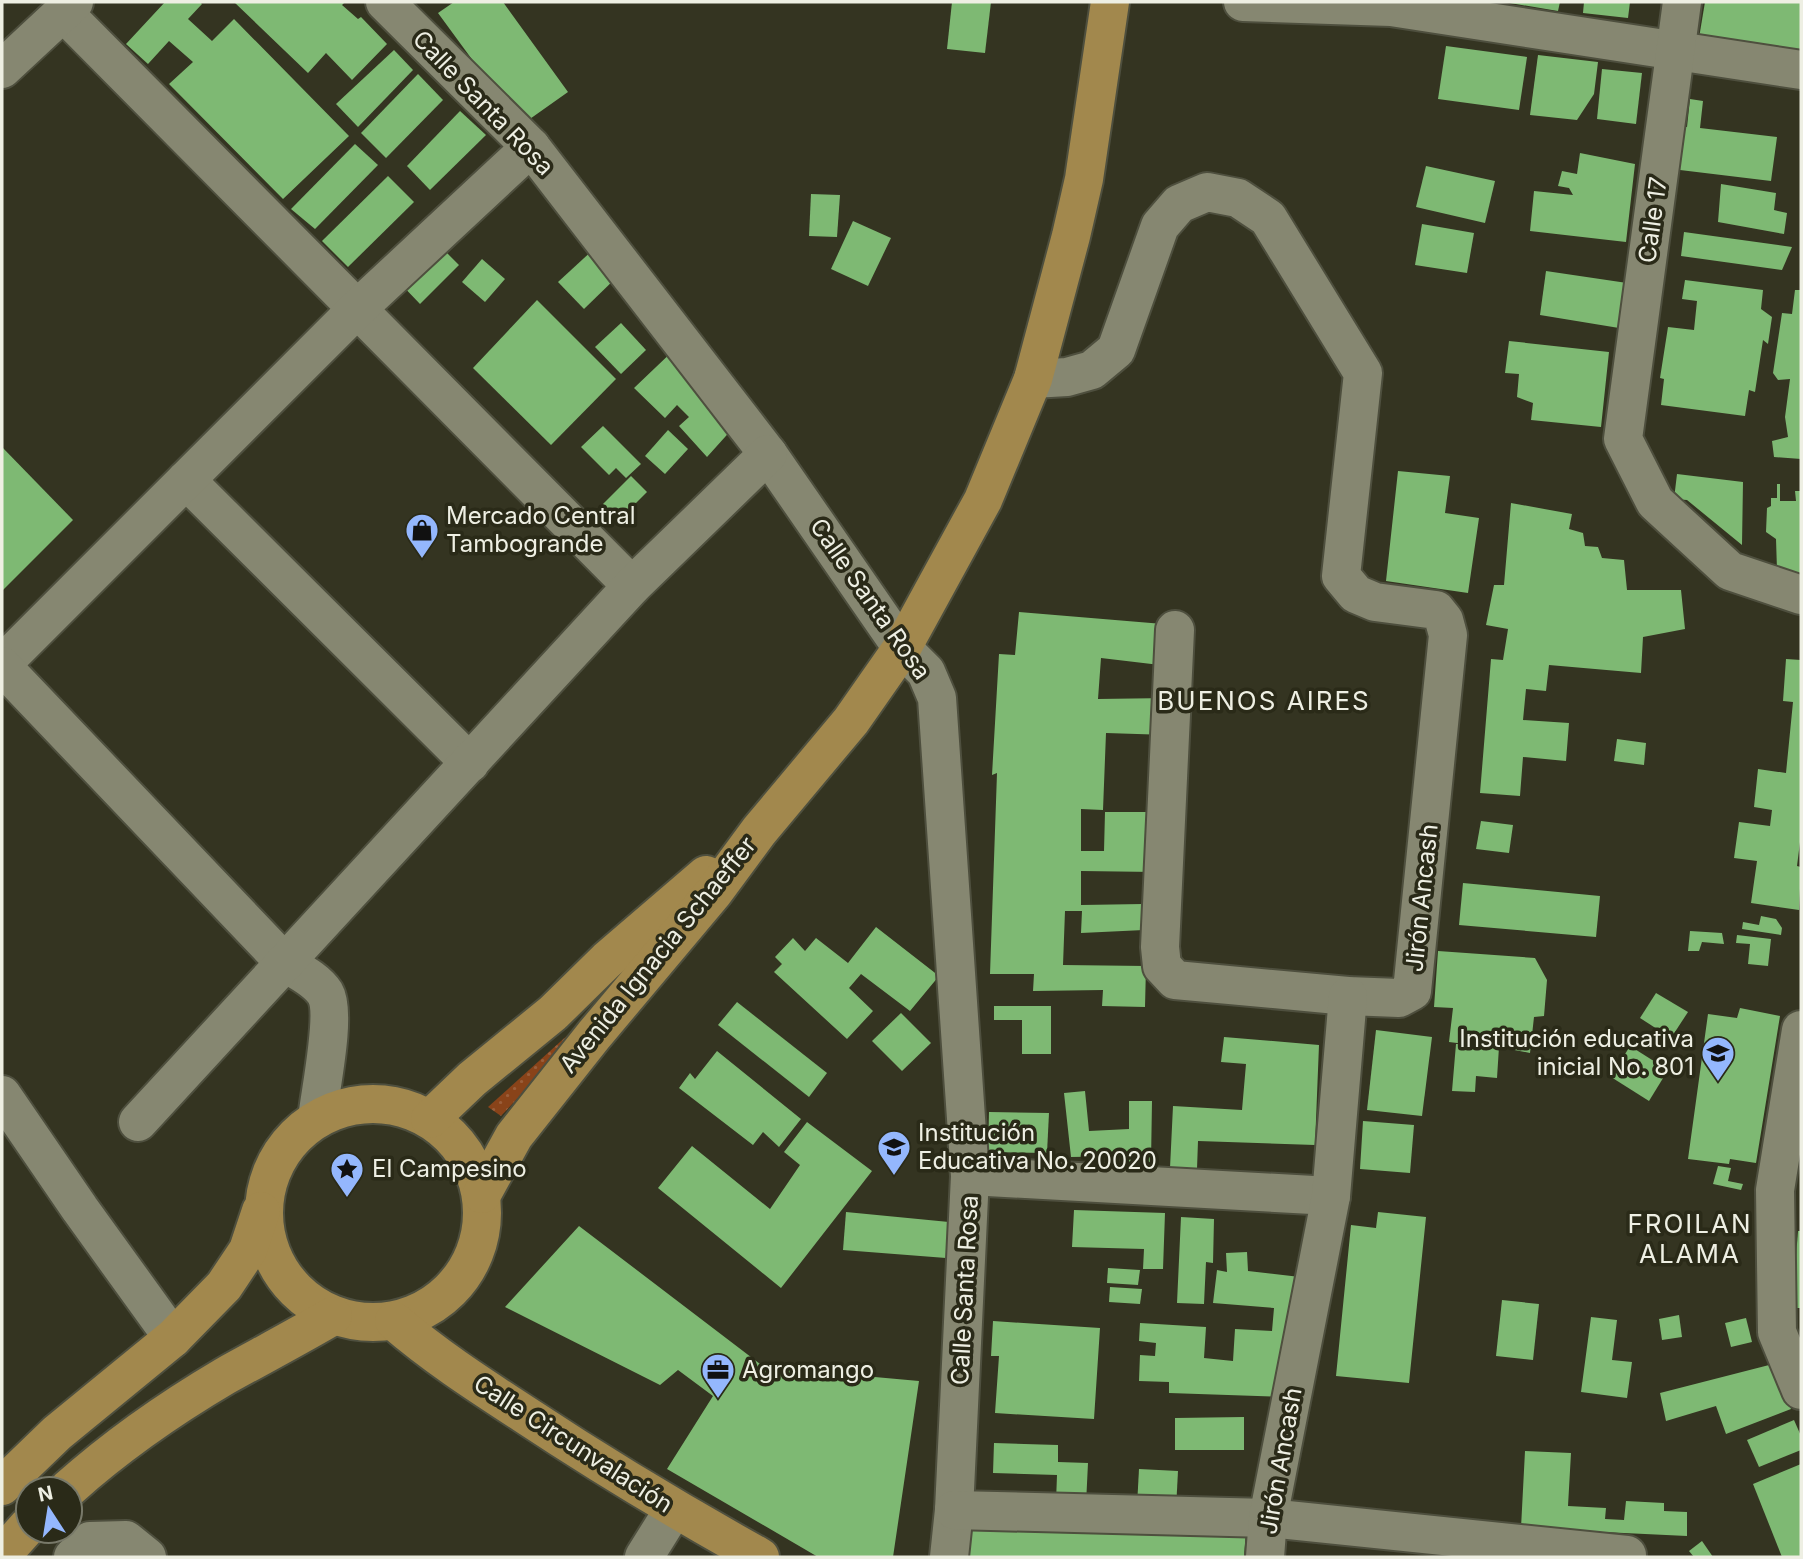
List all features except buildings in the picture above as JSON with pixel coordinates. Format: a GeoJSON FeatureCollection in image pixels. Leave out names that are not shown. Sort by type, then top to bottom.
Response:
{"type":"FeatureCollection","features":[{"type":"Feature","properties":{"kind":"main road"},"geometry":{"type":"LineString","coordinates":[[759,831],[851,721],[902,648],[984,500],[1033,379],[1071,236],[1084,179],[1110,2]]}},
{"type":"Feature","properties":{"kind":"main road","name":"Avenida Ignacia Schaeffer"},"geometry":{"type":"LineString","coordinates":[[430,1119],[499,1055],[553,1013],[617,951],[759,831]]}},
{"type":"Feature","properties":{"kind":"main road","name":"Avenida Ignacia Schaeffer"},"geometry":{"type":"LineString","coordinates":[[482,1194],[514,1136],[594,1035],[714,892],[759,831]]}},
{"type":"Feature","properties":{"kind":"main road"},"geometry":{"type":"LineString","coordinates":[[2,1486],[57,1433],[173,1338],[224,1286],[248,1250],[272,1169],[290,1140],[317,1119],[349,1106],[377,1103],[405,1108],[430,1119],[454,1139],[472,1164],[482,1194],[482,1228],[472,1260],[453,1288],[426,1309],[394,1321],[369,1323],[333,1315],[302,1297],[278,1270],[265,1243],[263,1202]]}},
{"type":"Feature","properties":{"kind":"main road"},"geometry":{"type":"LineString","coordinates":[[84,1475],[155,1420],[333,1315]]}},
{"type":"Feature","properties":{"kind":"main road","name":"Calle Circunvalación"},"geometry":{"type":"LineString","coordinates":[[394,1321],[431,1352],[567,1443],[674,1510],[760,1557]]}},
{"type":"Feature","properties":{"kind":"main road"},"geometry":{"type":"LineString","coordinates":[[2,1555],[14,1542]]}},
{"type":"Feature","properties":{"kind":"street","name":"Calle Santa Rosa"},"geometry":{"type":"LineString","coordinates":[[385,2],[531,147],[768,454],[902,648],[926,672],[937,698],[970,1176],[954,1510],[949,1557]]}},
{"type":"Feature","properties":{"kind":"street"},"geometry":{"type":"LineString","coordinates":[[1243,2],[1392,5],[1801,70]]}},
{"type":"Feature","properties":{"kind":"street","name":"Calle 17"},"geometry":{"type":"LineString","coordinates":[[1682,2],[1623,439],[1655,502],[1730,571],[1801,595]]}},
{"type":"Feature","properties":{"kind":"street"},"geometry":{"type":"LineString","coordinates":[[2,69],[68,7],[357,309],[632,586]]}},
{"type":"Feature","properties":{"kind":"street"},"geometry":{"type":"LineString","coordinates":[[317,1119],[331,1015],[325,994],[313,980],[285,963],[2,665],[357,309],[531,147]]}},
{"type":"Feature","properties":{"kind":"street","name":"Jirón Ancash"},"geometry":{"type":"LineString","coordinates":[[1033,379],[1067,377],[1092,370],[1116,350],[1160,226],[1179,204],[1207,192],[1238,198],[1268,218],[1363,373],[1341,576],[1356,594],[1375,602],[1436,610],[1444,620],[1448,635],[1412,991],[1399,998],[1348,996],[1331,1196],[1268,1518],[1265,1557]]}},
{"type":"Feature","properties":{"kind":"street"},"geometry":{"type":"LineString","coordinates":[[138,1122],[632,586],[768,454]]}},
{"type":"Feature","properties":{"kind":"street"},"geometry":{"type":"LineString","coordinates":[[186,480],[470,762]]}},
{"type":"Feature","properties":{"kind":"street"},"geometry":{"type":"LineString","coordinates":[[1175,630],[1161,933],[1162,966],[1175,980],[1348,996]]}},
{"type":"Feature","properties":{"kind":"street"},"geometry":{"type":"LineString","coordinates":[[1801,1030],[1777,1332],[1801,1390]]}},
{"type":"Feature","properties":{"kind":"street"},"geometry":{"type":"LineString","coordinates":[[2,1095],[173,1338]]}},
{"type":"Feature","properties":{"kind":"street"},"geometry":{"type":"LineString","coordinates":[[970,1176],[1331,1196]]}},
{"type":"Feature","properties":{"kind":"street"},"geometry":{"type":"LineString","coordinates":[[644,1557],[674,1510]]}},
{"type":"Feature","properties":{"kind":"street"},"geometry":{"type":"LineString","coordinates":[[954,1510],[1268,1518],[1627,1555]]}},
{"type":"Feature","properties":{"kind":"street"},"geometry":{"type":"LineString","coordinates":[[73,1557],[90,1541],[137,1549]]}},
{"type":"Feature","properties":{"kind":"shaded area"},"geometry":{"type":"Polygon","coordinates":[[[591,1014],[594,1017],[501,1116],[488,1107],[591,1014]]]}},
{"type":"Feature","properties":{"kind":"place","name":"Mercado Central Tambogrande"},"geometry":{"type":"Point","coordinates":[422,560]}},
{"type":"Feature","properties":{"kind":"place","name":"Institución educativa inicial No. 801"},"geometry":{"type":"Point","coordinates":[1718,1083]}},
{"type":"Feature","properties":{"kind":"place","name":"Institución Educativa No. 20020"},"geometry":{"type":"Point","coordinates":[894,1177]}},
{"type":"Feature","properties":{"kind":"place","name":"El Campesino"},"geometry":{"type":"Point","coordinates":[347,1199]}},
{"type":"Feature","properties":{"kind":"place","name":"Agromango"},"geometry":{"type":"Point","coordinates":[718,1400]}},
{"type":"Feature","properties":{"kind":"district","name":"BUENOS AIRES"},"geometry":{"type":"Point","coordinates":[1264,701]}},
{"type":"Feature","properties":{"kind":"district","name":"FROILAN ALAMA"},"geometry":{"type":"Point","coordinates":[1690,1239]}}]}
